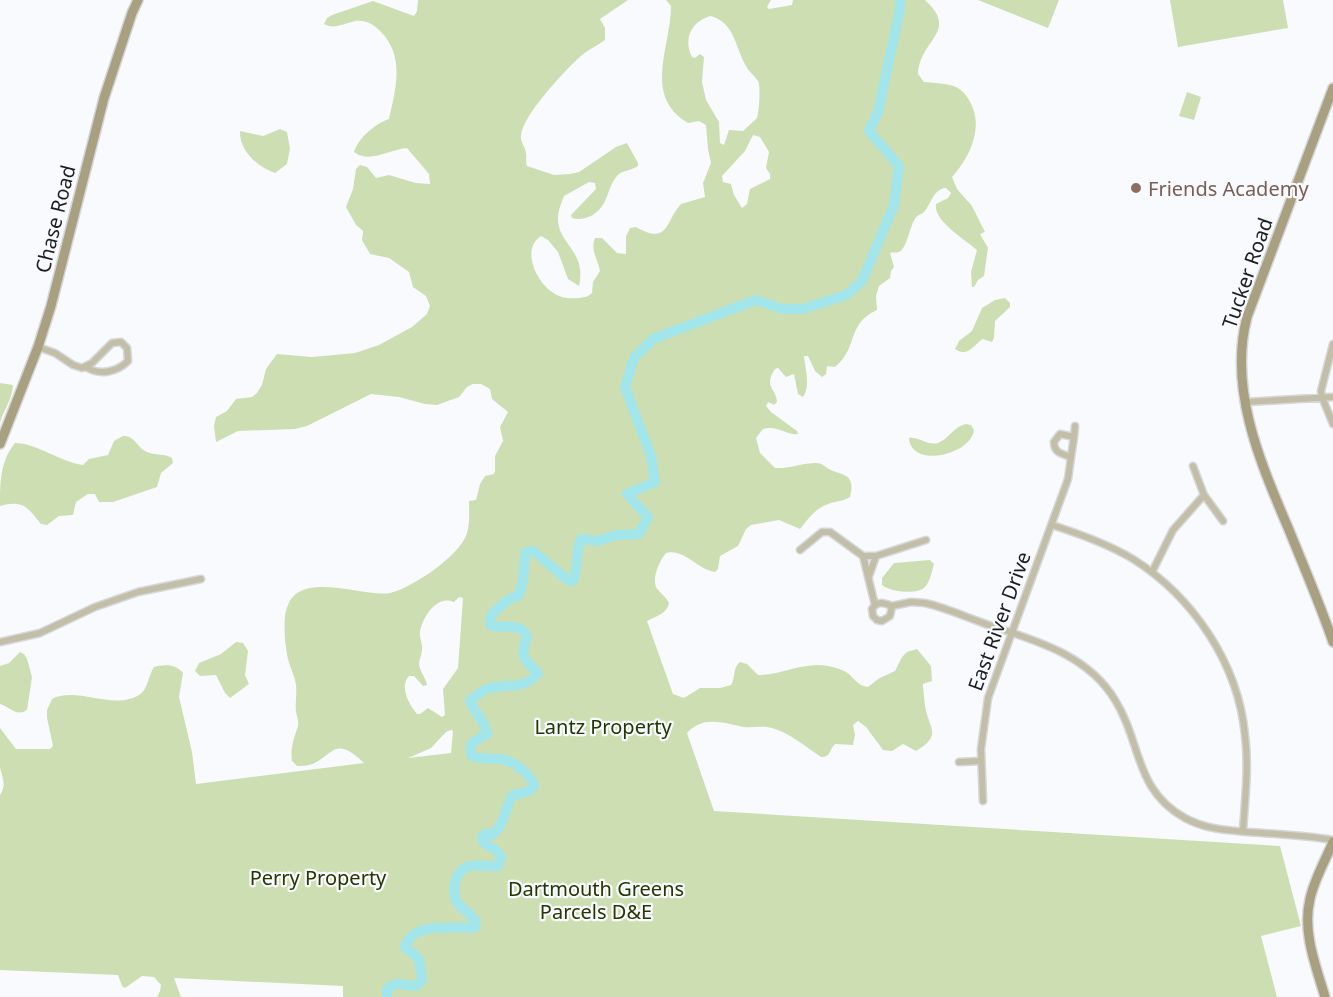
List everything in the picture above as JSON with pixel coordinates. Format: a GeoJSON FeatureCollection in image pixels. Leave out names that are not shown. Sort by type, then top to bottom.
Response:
{"type":"FeatureCollection","features":[{"type":"Feature","properties":{"kind":"main road","name":"Chase Road"},"geometry":{"type":"LineString","coordinates":[[0,444],[38,346],[61,271],[104,98],[138,0]]}},
{"type":"Feature","properties":{"kind":"main road","name":"Tucker Road"},"geometry":{"type":"LineString","coordinates":[[1333,88],[1247,317],[1242,350],[1245,402],[1261,464],[1333,642]]}},
{"type":"Feature","properties":{"kind":"main road"},"geometry":{"type":"LineString","coordinates":[[1324,997],[1310,940],[1308,913],[1315,883],[1333,841]]}},
{"type":"Feature","properties":{"kind":"street"},"geometry":{"type":"LineString","coordinates":[[38,346],[55,353],[73,365],[102,372],[118,370],[130,356],[127,348],[121,342],[111,343],[86,367]]}},
{"type":"Feature","properties":{"kind":"street"},"geometry":{"type":"LineString","coordinates":[[1333,344],[1322,391],[1322,397],[1333,424]]}},
{"type":"Feature","properties":{"kind":"street"},"geometry":{"type":"LineString","coordinates":[[1245,402],[1333,397]]}},
{"type":"Feature","properties":{"kind":"street","name":"East River Drive"},"geometry":{"type":"LineString","coordinates":[[983,801],[982,733],[988,698],[1068,479],[1075,426]]}},
{"type":"Feature","properties":{"kind":"street"},"geometry":{"type":"LineString","coordinates":[[1071,457],[1058,453],[1054,442],[1059,435],[1074,437]]}},
{"type":"Feature","properties":{"kind":"street"},"geometry":{"type":"LineString","coordinates":[[1193,466],[1204,495],[1223,521]]}},
{"type":"Feature","properties":{"kind":"street"},"geometry":{"type":"LineString","coordinates":[[1152,572],[1173,530],[1204,495]]}},
{"type":"Feature","properties":{"kind":"street"},"geometry":{"type":"LineString","coordinates":[[1052,525],[1112,548],[1152,572],[1180,597],[1198,618],[1217,649],[1236,690],[1244,723],[1246,746],[1243,831]]}},
{"type":"Feature","properties":{"kind":"street"},"geometry":{"type":"LineString","coordinates":[[800,550],[817,535],[830,531],[863,555],[876,556],[926,540]]}},
{"type":"Feature","properties":{"kind":"street"},"geometry":{"type":"LineString","coordinates":[[863,555],[875,605],[872,615],[881,621],[889,617],[892,606]]}},
{"type":"Feature","properties":{"kind":"street"},"geometry":{"type":"LineString","coordinates":[[869,576],[876,556]]}},
{"type":"Feature","properties":{"kind":"street"},"geometry":{"type":"LineString","coordinates":[[0,642],[40,633],[95,607],[138,592],[201,579]]}},
{"type":"Feature","properties":{"kind":"street"},"geometry":{"type":"LineString","coordinates":[[875,605],[925,603],[1012,632],[1069,656],[1084,665],[1100,678],[1122,711],[1147,782],[1156,795],[1184,818],[1202,826],[1224,830],[1333,841]]}},
{"type":"Feature","properties":{"kind":"street"},"geometry":{"type":"LineString","coordinates":[[959,762],[981,761]]}},
{"type":"Feature","properties":{"kind":"green space"},"geometry":{"type":"Polygon","coordinates":[[[418,0],[628,0],[600,19],[605,28],[605,40],[582,55],[556,81],[529,116],[521,135],[527,166],[554,175],[579,172],[616,147],[627,143],[638,163],[638,166],[617,176],[601,207],[591,216],[577,219],[572,218],[571,215],[596,189],[595,183],[589,182],[564,196],[558,219],[559,228],[579,264],[579,286],[568,279],[558,252],[548,240],[541,236],[535,242],[531,257],[536,273],[546,287],[555,294],[572,298],[585,297],[592,293],[593,282],[600,271],[594,251],[595,238],[602,238],[617,253],[626,254],[626,236],[630,228],[636,227],[655,234],[661,233],[681,204],[705,197],[703,183],[711,163],[706,125],[699,121],[688,123],[674,112],[666,99],[662,85],[671,6],[666,0],[771,0],[767,7],[769,9],[792,5],[793,0],[925,0],[935,11],[939,20],[938,29],[920,62],[918,74],[924,82],[958,88],[967,96],[974,110],[975,131],[970,151],[952,177],[957,189],[972,206],[985,232],[980,234],[988,248],[984,276],[972,287],[971,272],[977,250],[951,230],[940,217],[936,204],[948,198],[951,193],[946,188],[938,191],[924,212],[916,217],[902,250],[890,253],[894,267],[890,278],[879,286],[876,296],[877,310],[861,322],[847,352],[835,367],[827,366],[826,374],[822,377],[815,371],[808,356],[804,356],[807,382],[803,397],[798,394],[794,374],[786,377],[778,368],[775,369],[770,380],[777,402],[774,405],[768,402],[766,406],[798,434],[790,434],[773,428],[763,429],[756,438],[760,453],[775,468],[818,463],[823,465],[850,479],[850,497],[821,508],[800,529],[779,520],[751,525],[746,529],[738,546],[720,556],[718,569],[715,572],[685,556],[673,552],[666,553],[657,569],[655,583],[657,589],[669,603],[668,607],[664,612],[647,621],[673,694],[684,698],[700,688],[720,688],[731,685],[736,667],[740,662],[747,664],[758,675],[810,665],[828,666],[844,671],[858,683],[868,687],[895,671],[907,652],[917,649],[931,666],[932,681],[923,684],[923,687],[932,736],[916,751],[903,744],[892,751],[883,750],[866,727],[858,721],[853,725],[855,735],[853,745],[835,744],[824,757],[779,730],[769,727],[744,727],[721,722],[707,722],[693,727],[687,733],[714,811],[1280,846],[1301,926],[1261,936],[1277,997],[343,997],[343,986],[174,978],[181,997],[157,997],[161,985],[154,977],[142,976],[125,988],[118,975],[0,970],[0,795],[4,784],[0,767],[0,728],[16,749],[50,749],[53,746],[47,710],[52,699],[73,695],[118,701],[129,699],[142,693],[154,667],[162,665],[177,668],[183,673],[179,697],[192,752],[196,784],[364,763],[343,749],[336,749],[309,765],[297,766],[292,761],[292,747],[298,722],[295,678],[288,659],[285,640],[285,617],[288,605],[295,595],[306,589],[320,587],[379,594],[390,593],[422,578],[446,560],[463,542],[469,525],[469,501],[476,500],[480,484],[485,476],[494,474],[495,456],[503,441],[500,427],[508,412],[492,399],[490,389],[481,384],[473,384],[467,387],[459,397],[437,405],[371,394],[307,426],[295,429],[238,431],[216,442],[214,426],[216,417],[227,411],[236,399],[252,397],[257,393],[262,385],[266,369],[277,354],[312,357],[355,353],[379,345],[412,327],[427,314],[430,306],[426,296],[413,287],[409,272],[389,258],[370,254],[362,240],[363,231],[356,225],[346,207],[353,189],[356,169],[360,165],[367,167],[376,178],[389,175],[416,183],[430,184],[429,174],[407,148],[366,157],[354,152],[368,132],[389,119],[396,84],[396,61],[393,51],[388,40],[369,23],[355,21],[340,26],[324,24],[332,15],[373,1],[414,16],[418,0]],[[710,16],[703,19],[690,32],[689,50],[692,57],[695,58],[700,54],[704,57],[702,82],[706,100],[719,122],[720,143],[724,145],[729,130],[743,131],[757,118],[759,84],[742,59],[733,36],[725,24],[710,16]],[[753,135],[745,151],[722,176],[723,182],[731,184],[734,195],[742,208],[747,204],[750,189],[770,179],[766,168],[769,152],[760,137],[753,135]],[[459,597],[454,602],[442,601],[437,604],[432,608],[422,626],[420,634],[422,654],[419,664],[427,685],[423,686],[414,676],[409,676],[405,685],[408,700],[417,714],[428,708],[442,717],[445,715],[443,689],[458,668],[463,598],[459,597]],[[453,731],[446,732],[431,748],[408,758],[451,753],[453,731]]]}},
{"type":"Feature","properties":{"kind":"green space"},"geometry":{"type":"Polygon","coordinates":[[[978,0],[1059,0],[1048,28],[978,0]]]}},
{"type":"Feature","properties":{"kind":"green space"},"geometry":{"type":"Polygon","coordinates":[[[1170,0],[1283,0],[1288,28],[1178,47],[1170,0]]]}},
{"type":"Feature","properties":{"kind":"green space"},"geometry":{"type":"Polygon","coordinates":[[[1187,92],[1201,97],[1194,120],[1179,116],[1187,92]]]}},
{"type":"Feature","properties":{"kind":"green space"},"geometry":{"type":"Polygon","coordinates":[[[280,129],[287,132],[290,149],[287,164],[275,173],[262,167],[246,151],[240,131],[263,136],[280,129]]]}},
{"type":"Feature","properties":{"kind":"green space"},"geometry":{"type":"Polygon","coordinates":[[[1005,298],[1010,303],[1010,307],[995,321],[992,342],[983,339],[970,350],[963,352],[955,349],[959,341],[972,331],[982,308],[995,300],[1005,298]]]}},
{"type":"Feature","properties":{"kind":"green space"},"geometry":{"type":"Polygon","coordinates":[[[0,383],[13,385],[0,423],[0,383]]]}},
{"type":"Feature","properties":{"kind":"green space"},"geometry":{"type":"Polygon","coordinates":[[[966,424],[971,425],[974,430],[970,439],[953,452],[930,456],[912,448],[909,438],[934,444],[966,424]]]}},
{"type":"Feature","properties":{"kind":"green space"},"geometry":{"type":"Polygon","coordinates":[[[123,436],[133,440],[147,452],[172,458],[173,463],[161,473],[157,487],[113,502],[99,502],[95,494],[88,494],[76,502],[73,515],[59,516],[47,525],[41,524],[29,510],[21,505],[0,506],[4,465],[15,443],[32,446],[83,465],[89,459],[108,455],[114,441],[123,436]]]}},
{"type":"Feature","properties":{"kind":"green space"},"geometry":{"type":"Polygon","coordinates":[[[930,560],[934,564],[925,587],[916,591],[903,592],[882,585],[882,578],[894,563],[930,560]]]}},
{"type":"Feature","properties":{"kind":"green space"},"geometry":{"type":"Polygon","coordinates":[[[236,642],[243,643],[248,651],[245,675],[249,684],[230,698],[216,675],[200,676],[195,671],[199,663],[221,654],[236,642]]]}},
{"type":"Feature","properties":{"kind":"green space"},"geometry":{"type":"Polygon","coordinates":[[[20,652],[27,659],[32,677],[27,710],[23,712],[13,711],[0,704],[0,666],[9,663],[20,652]]]}},
{"type":"Feature","properties":{"kind":"waterway"},"geometry":{"type":"LineString","coordinates":[[387,997],[387,989],[392,986],[396,984],[414,986],[418,985],[422,979],[419,959],[405,947],[416,933],[435,928],[475,927],[476,922],[459,905],[455,897],[458,875],[467,867],[498,866],[501,857],[497,851],[484,843],[482,837],[485,834],[492,835],[499,827],[512,796],[531,790],[534,785],[529,776],[516,765],[506,760],[472,756],[470,749],[473,742],[487,734],[484,724],[470,701],[487,689],[526,683],[538,673],[524,657],[527,636],[524,631],[515,627],[490,625],[491,615],[509,599],[518,596],[522,585],[526,552],[533,551],[568,580],[573,581],[581,539],[598,541],[616,535],[639,534],[648,517],[627,494],[655,482],[651,456],[625,387],[634,358],[653,339],[756,300],[782,309],[803,309],[846,295],[862,281],[894,205],[899,166],[869,131],[878,112],[900,0]]}},
{"type":"Feature","properties":{"kind":"place","name":"Friends Academy"},"geometry":{"type":"Point","coordinates":[1136,188]}},
{"type":"Feature","properties":{"kind":"park label","name":"Lantz Property"},"geometry":{"type":"Point","coordinates":[603,726]}},
{"type":"Feature","properties":{"kind":"park label","name":"Perry Property"},"geometry":{"type":"Point","coordinates":[318,877]}},
{"type":"Feature","properties":{"kind":"park label","name":"Dartmouth Greens Parcels D&E"},"geometry":{"type":"Point","coordinates":[596,900]}}]}
